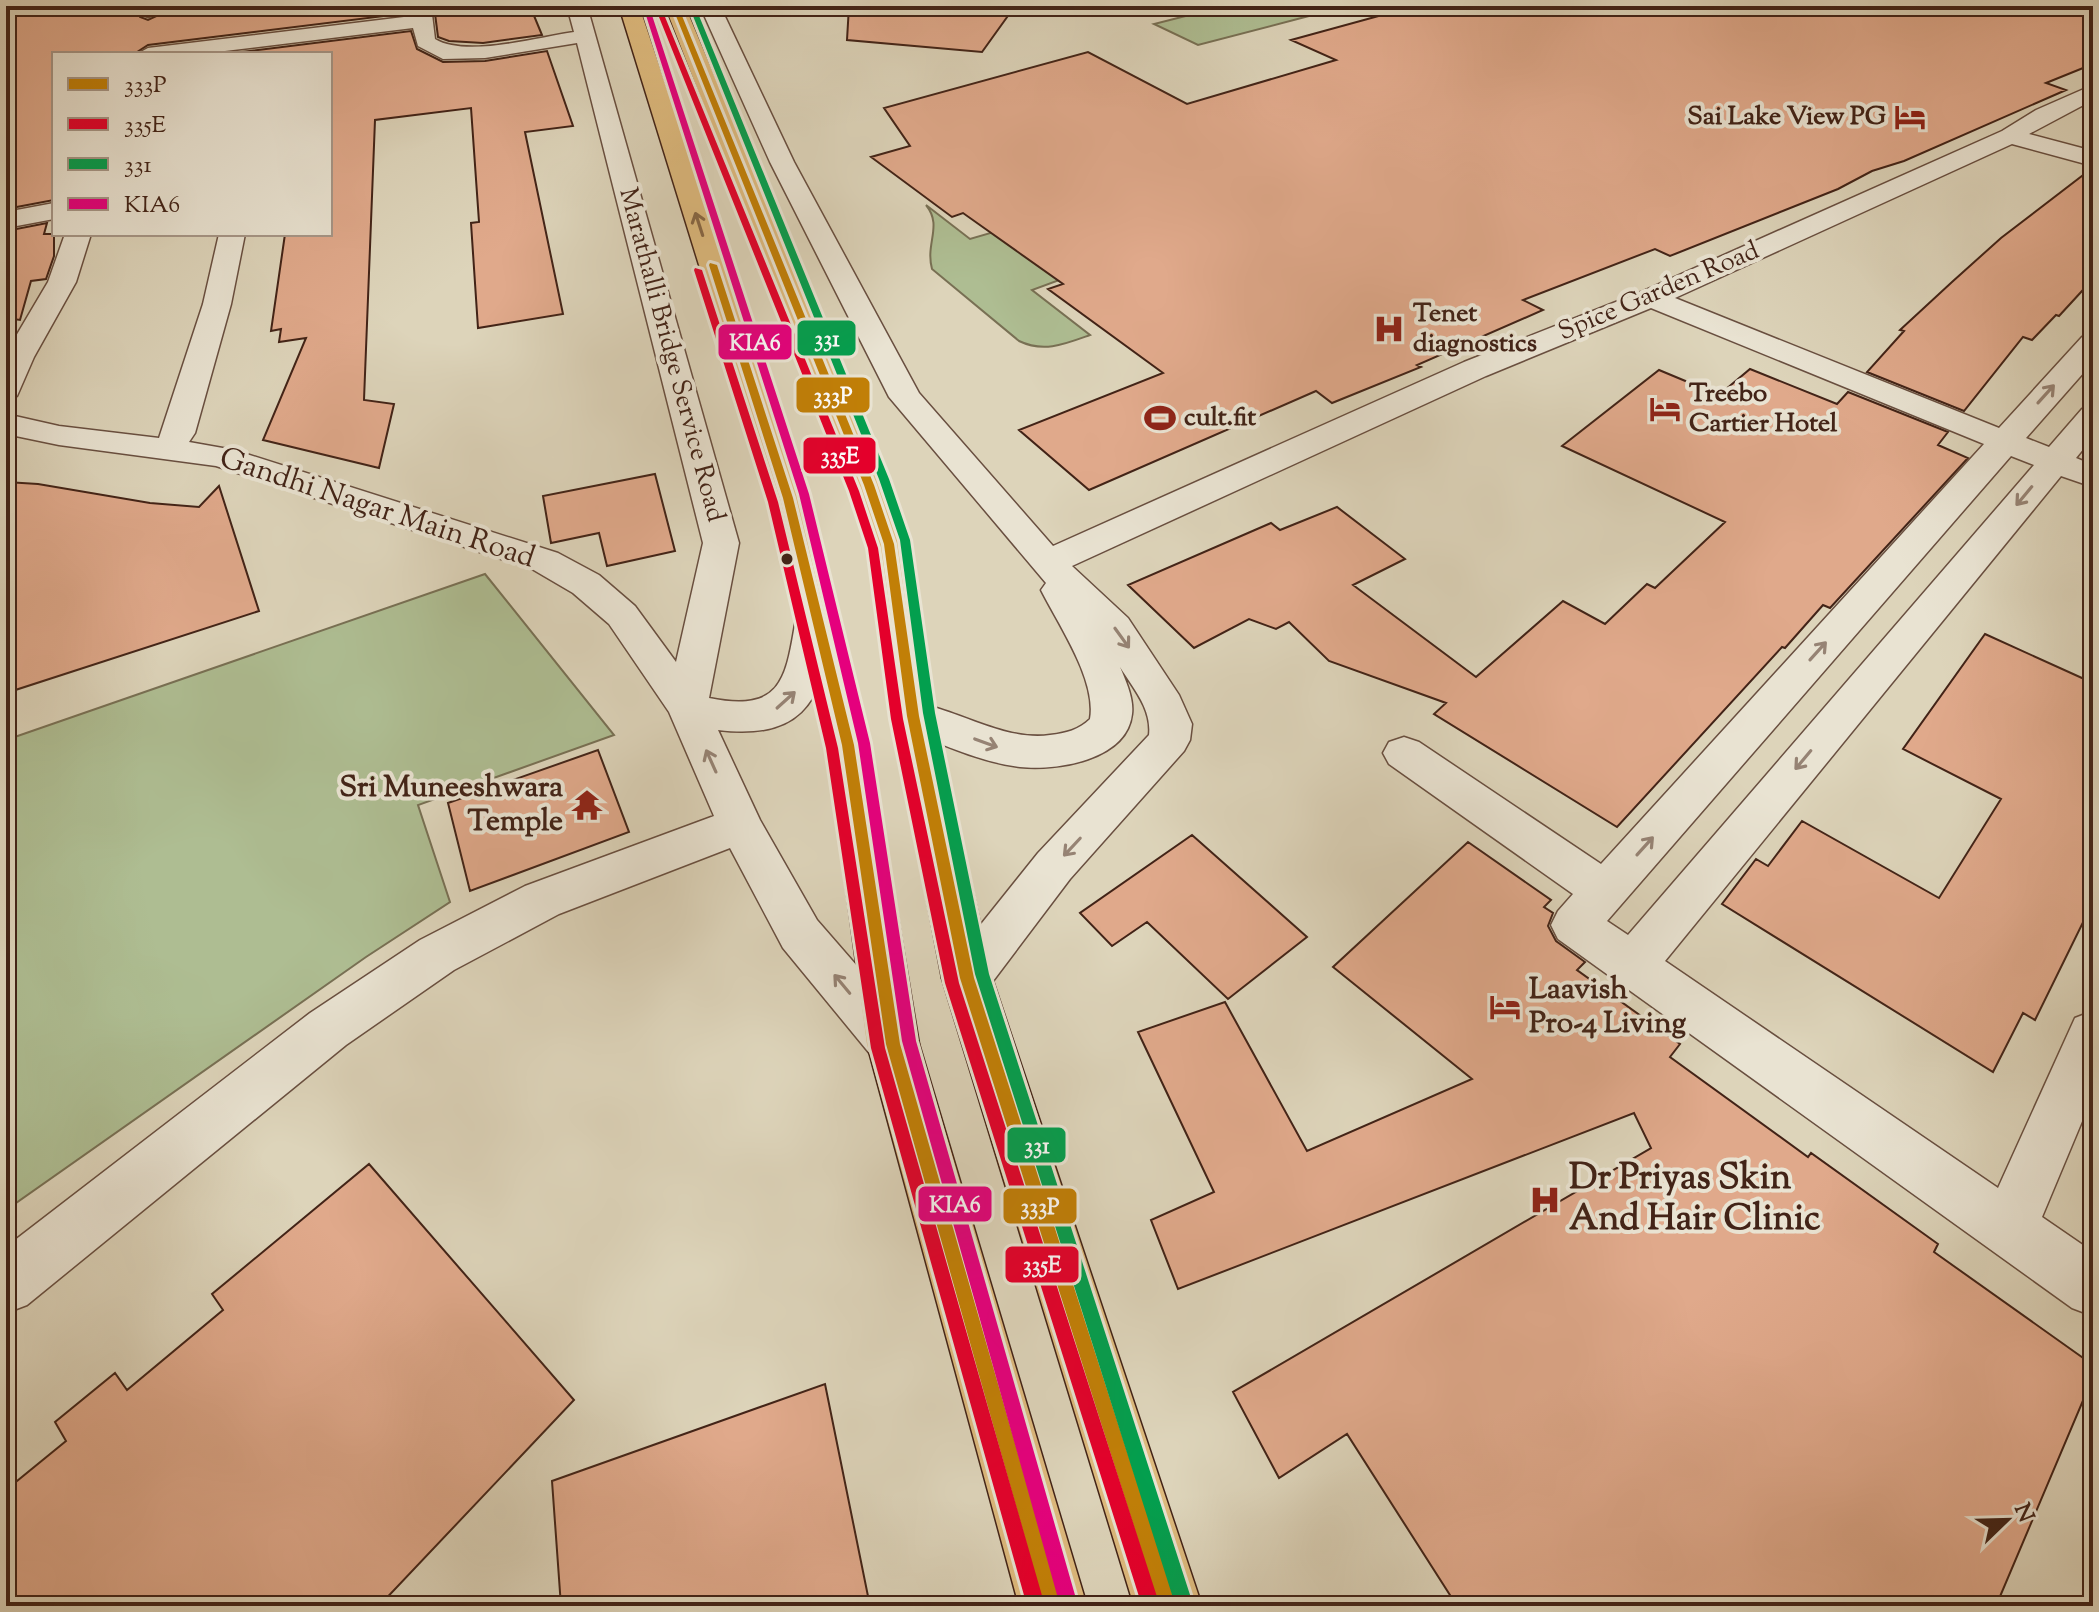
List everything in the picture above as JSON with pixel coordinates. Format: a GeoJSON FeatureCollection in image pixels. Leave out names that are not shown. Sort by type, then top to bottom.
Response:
{"type":"FeatureCollection","features":[{"type":"Feature","properties":{"kind":"main road"},"geometry":{"type":"LineString","coordinates":[[629,6],[788,498],[848,745],[893,1044],[1053,1606]]}},
{"type":"Feature","properties":{"kind":"main road"},"geometry":{"type":"LineString","coordinates":[[675,6],[869,485],[889,544],[913,716],[967,978],[1168,1606]]}},
{"type":"Feature","properties":{"kind":"street","name":"Marathalli Bridge Service Road"},"geometry":{"type":"LineString","coordinates":[[577,6],[721,543],[687,707]]}},
{"type":"Feature","properties":{"kind":"street"},"geometry":{"type":"LineString","coordinates":[[710,6],[776,151],[905,397],[1047,563],[1114,627],[1150,677],[1171,724],[1169,740],[1054,866],[967,978]]}},
{"type":"Feature","properties":{"kind":"street"},"geometry":{"type":"LineString","coordinates":[[162,52],[422,14],[425,42],[443,53],[485,52],[585,36]]}},
{"type":"Feature","properties":{"kind":"street","name":"Spice Garden Road"},"geometry":{"type":"LineString","coordinates":[[1047,563],[1475,369],[1651,298],[2010,136],[2044,115],[2093,92]]}},
{"type":"Feature","properties":{"kind":"street"},"geometry":{"type":"LineString","coordinates":[[2010,136],[2093,159]]}},
{"type":"Feature","properties":{"kind":"street"},"geometry":{"type":"LineString","coordinates":[[6,220],[52,211]]}},
{"type":"Feature","properties":{"kind":"street"},"geometry":{"type":"LineString","coordinates":[[6,389],[12,358],[62,282],[77,236]]}},
{"type":"Feature","properties":{"kind":"street"},"geometry":{"type":"LineString","coordinates":[[169,447],[179,433],[217,304],[232,236]]}},
{"type":"Feature","properties":{"kind":"street"},"geometry":{"type":"LineString","coordinates":[[1651,298],[2093,477]]}},
{"type":"Feature","properties":{"kind":"street"},"geometry":{"type":"LineString","coordinates":[[1590,908],[2093,343]]}},
{"type":"Feature","properties":{"kind":"street"},"geometry":{"type":"LineString","coordinates":[[1632,965],[2093,416]]}},
{"type":"Feature","properties":{"kind":"street","name":"Gandhi Nagar Main Road"},"geometry":{"type":"LineString","coordinates":[[6,424],[35,432],[169,447],[222,457],[545,561],[586,584],[622,615],[687,707]]}},
{"type":"Feature","properties":{"kind":"street"},"geometry":{"type":"LineString","coordinates":[[913,716],[1012,752],[1063,752],[1099,737],[1111,723],[1112,711],[1106,681],[1047,563]]}},
{"type":"Feature","properties":{"kind":"street"},"geometry":{"type":"LineString","coordinates":[[687,707],[731,718],[753,717],[778,709],[793,697],[802,682],[816,613]]}},
{"type":"Feature","properties":{"kind":"street"},"geometry":{"type":"LineString","coordinates":[[687,707],[740,825],[800,934],[893,1044]]}},
{"type":"Feature","properties":{"kind":"street"},"geometry":{"type":"LineString","coordinates":[[1404,753],[1590,908],[1632,965],[2093,1287]]}},
{"type":"Feature","properties":{"kind":"street"},"geometry":{"type":"LineString","coordinates":[[6,1284],[328,1029],[437,955],[542,900],[740,825]]}},
{"type":"Feature","properties":{"kind":"street"},"geometry":{"type":"LineString","coordinates":[[2009,1228],[2093,1034]]}},
{"type":"Feature","properties":{"kind":"green space"},"geometry":{"type":"Polygon","coordinates":[[[1225,6],[1286,6],[1309,16],[1198,45],[1154,24],[1225,6]]]}},
{"type":"Feature","properties":{"kind":"green space"},"geometry":{"type":"Polygon","coordinates":[[[926,205],[970,239],[1028,222],[1092,268],[1032,290],[1090,335],[1046,347],[1019,341],[932,269],[930,251],[934,228],[926,205]]]}},
{"type":"Feature","properties":{"kind":"green space"},"geometry":{"type":"Polygon","coordinates":[[[485,574],[614,735],[418,805],[450,902],[366,957],[6,1210],[6,740],[485,574]]]}},
{"type":"Feature","properties":{"kind":"building"},"geometry":{"type":"Polygon","coordinates":[[[6,6],[133,6],[140,17],[148,20],[161,14],[160,6],[408,6],[409,13],[148,45],[137,52],[52,52],[52,200],[6,209],[6,6]]]}},
{"type":"Feature","properties":{"kind":"building"},"geometry":{"type":"Polygon","coordinates":[[[434,6],[530,6],[542,35],[483,43],[449,41],[438,37],[434,6]]]}},
{"type":"Feature","properties":{"kind":"building"},"geometry":{"type":"Polygon","coordinates":[[[849,6],[1015,6],[982,52],[847,40],[849,6]]]}},
{"type":"Feature","properties":{"kind":"building"},"geometry":{"type":"Polygon","coordinates":[[[1415,6],[1427,6],[1443,12],[1466,6],[2093,6],[2093,64],[2046,83],[2066,90],[1904,161],[1872,171],[1838,189],[1670,256],[1655,249],[1523,300],[1543,310],[1417,365],[1421,367],[1332,403],[1316,391],[1089,490],[1019,430],[1163,373],[1048,289],[1063,284],[963,213],[952,217],[871,157],[910,146],[884,108],[1088,52],[1187,104],[1336,60],[1291,40],[1415,6]]]}},
{"type":"Feature","properties":{"kind":"building"},"geometry":{"type":"Polygon","coordinates":[[[411,31],[417,49],[443,62],[485,61],[547,51],[573,126],[525,132],[563,314],[478,328],[471,223],[479,222],[471,108],[375,120],[364,400],[394,404],[379,468],[263,440],[306,338],[279,342],[281,329],[271,331],[285,236],[332,236],[332,52],[241,52],[411,31]]]}},
{"type":"Feature","properties":{"kind":"building"},"geometry":{"type":"Polygon","coordinates":[[[2091,169],[2093,279],[2032,340],[2023,337],[1964,411],[1867,372],[1904,331],[1900,330],[1952,282],[2001,238],[2091,169]]]}},
{"type":"Feature","properties":{"kind":"building"},"geometry":{"type":"Polygon","coordinates":[[[47,223],[44,234],[54,236],[54,256],[46,279],[31,281],[20,320],[6,318],[6,231],[47,223]]]}},
{"type":"Feature","properties":{"kind":"building"},"geometry":{"type":"Polygon","coordinates":[[[1750,369],[1837,404],[1848,392],[1948,432],[1938,445],[1968,458],[1830,608],[1823,605],[1785,648],[1782,647],[1617,827],[1434,714],[1446,703],[1329,661],[1289,622],[1276,629],[1249,619],[1194,648],[1128,585],[1271,523],[1280,530],[1337,507],[1405,559],[1353,585],[1476,677],[1563,601],[1605,624],[1647,584],[1655,588],[1725,522],[1562,446],[1659,370],[1719,395],[1750,369]]]}},
{"type":"Feature","properties":{"kind":"building"},"geometry":{"type":"Polygon","coordinates":[[[655,474],[675,551],[607,566],[599,533],[551,543],[543,496],[655,474]]]}},
{"type":"Feature","properties":{"kind":"building"},"geometry":{"type":"Polygon","coordinates":[[[6,482],[199,507],[219,486],[259,611],[6,693],[6,482]]]}},
{"type":"Feature","properties":{"kind":"building"},"geometry":{"type":"Polygon","coordinates":[[[1985,634],[2093,683],[2093,902],[2035,1020],[2023,1013],[1993,1072],[1722,904],[1756,859],[1768,866],[1802,821],[1939,898],[2001,799],[1903,749],[1985,634]]]}},
{"type":"Feature","properties":{"kind":"building"},"geometry":{"type":"Polygon","coordinates":[[[598,750],[629,832],[470,891],[448,803],[598,750]]]}},
{"type":"Feature","properties":{"kind":"building"},"geometry":{"type":"Polygon","coordinates":[[[1192,835],[1307,937],[1228,999],[1147,922],[1112,946],[1080,913],[1192,835]]]}},
{"type":"Feature","properties":{"kind":"building"},"geometry":{"type":"Polygon","coordinates":[[[1468,842],[1551,900],[1544,907],[1553,913],[1548,926],[1556,941],[1585,962],[1577,970],[1680,1044],[1670,1057],[1808,1157],[1811,1153],[1938,1244],[1934,1252],[2093,1365],[2093,1377],[1996,1606],[1457,1606],[1347,1434],[1279,1478],[1233,1392],[1651,1148],[1634,1113],[1178,1289],[1151,1220],[1214,1192],[1138,1032],[1225,1002],[1307,1151],[1472,1079],[1333,967],[1468,842]]]}},
{"type":"Feature","properties":{"kind":"building"},"geometry":{"type":"Polygon","coordinates":[[[369,1164],[574,1400],[379,1606],[6,1606],[6,1490],[66,1441],[55,1422],[115,1373],[127,1390],[223,1310],[212,1294],[369,1164]]]}},
{"type":"Feature","properties":{"kind":"building"},"geometry":{"type":"Polygon","coordinates":[[[825,1384],[870,1606],[561,1606],[552,1481],[825,1384]]]}},
{"type":"Feature","properties":{"kind":"transit line","name":"KIA6"},"geometry":{"type":"LineString","coordinates":[[646,6],[804,494],[864,743],[909,1041],[1068,1602]]}},
{"type":"Feature","properties":{"kind":"transit line","name":"333P"},"geometry":{"type":"LineString","coordinates":[[675,6],[869,485],[889,544],[913,716],[967,978],[1168,1606]]}},
{"type":"Feature","properties":{"kind":"transit line","name":"331"},"geometry":{"type":"LineString","coordinates":[[692,6],[884,479],[905,540],[929,713],[982,974],[1183,1601]]}},
{"type":"Feature","properties":{"kind":"transit line","name":"335E"},"geometry":{"type":"LineString","coordinates":[[660,12],[854,491],[873,548],[897,719],[952,983],[1151,1606]]}},
{"type":"Feature","properties":{"kind":"transit line","name":"333P"},"geometry":{"type":"LineString","coordinates":[[713,265],[788,498],[848,745],[893,1044],[1053,1606]]}},
{"type":"Feature","properties":{"kind":"transit line","name":"335E"},"geometry":{"type":"LineString","coordinates":[[698,270],[773,502],[832,748],[878,1048],[1036,1606]]}},
{"type":"Feature","properties":{"kind":"place","name":"Sai Lake View PG"},"geometry":{"type":"Point","coordinates":[1910,117]}},
{"type":"Feature","properties":{"kind":"place","name":"Tenet diagnostics"},"geometry":{"type":"Point","coordinates":[1389,329]}},
{"type":"Feature","properties":{"kind":"place","name":"Treebo Cartier Hotel"},"geometry":{"type":"Point","coordinates":[1665,409]}},
{"type":"Feature","properties":{"kind":"place","name":"cult.fit"},"geometry":{"type":"Point","coordinates":[1160,418]}},
{"type":"Feature","properties":{"kind":"place","name":"Sri Muneeshwara Temple"},"geometry":{"type":"Point","coordinates":[587,805]}},
{"type":"Feature","properties":{"kind":"place","name":"Laavish Pro-4 Living"},"geometry":{"type":"Point","coordinates":[1505,1007]}},
{"type":"Feature","properties":{"kind":"place","name":"Dr Priyas Skin And Hair Clinic"},"geometry":{"type":"Point","coordinates":[1545,1200]}}]}
